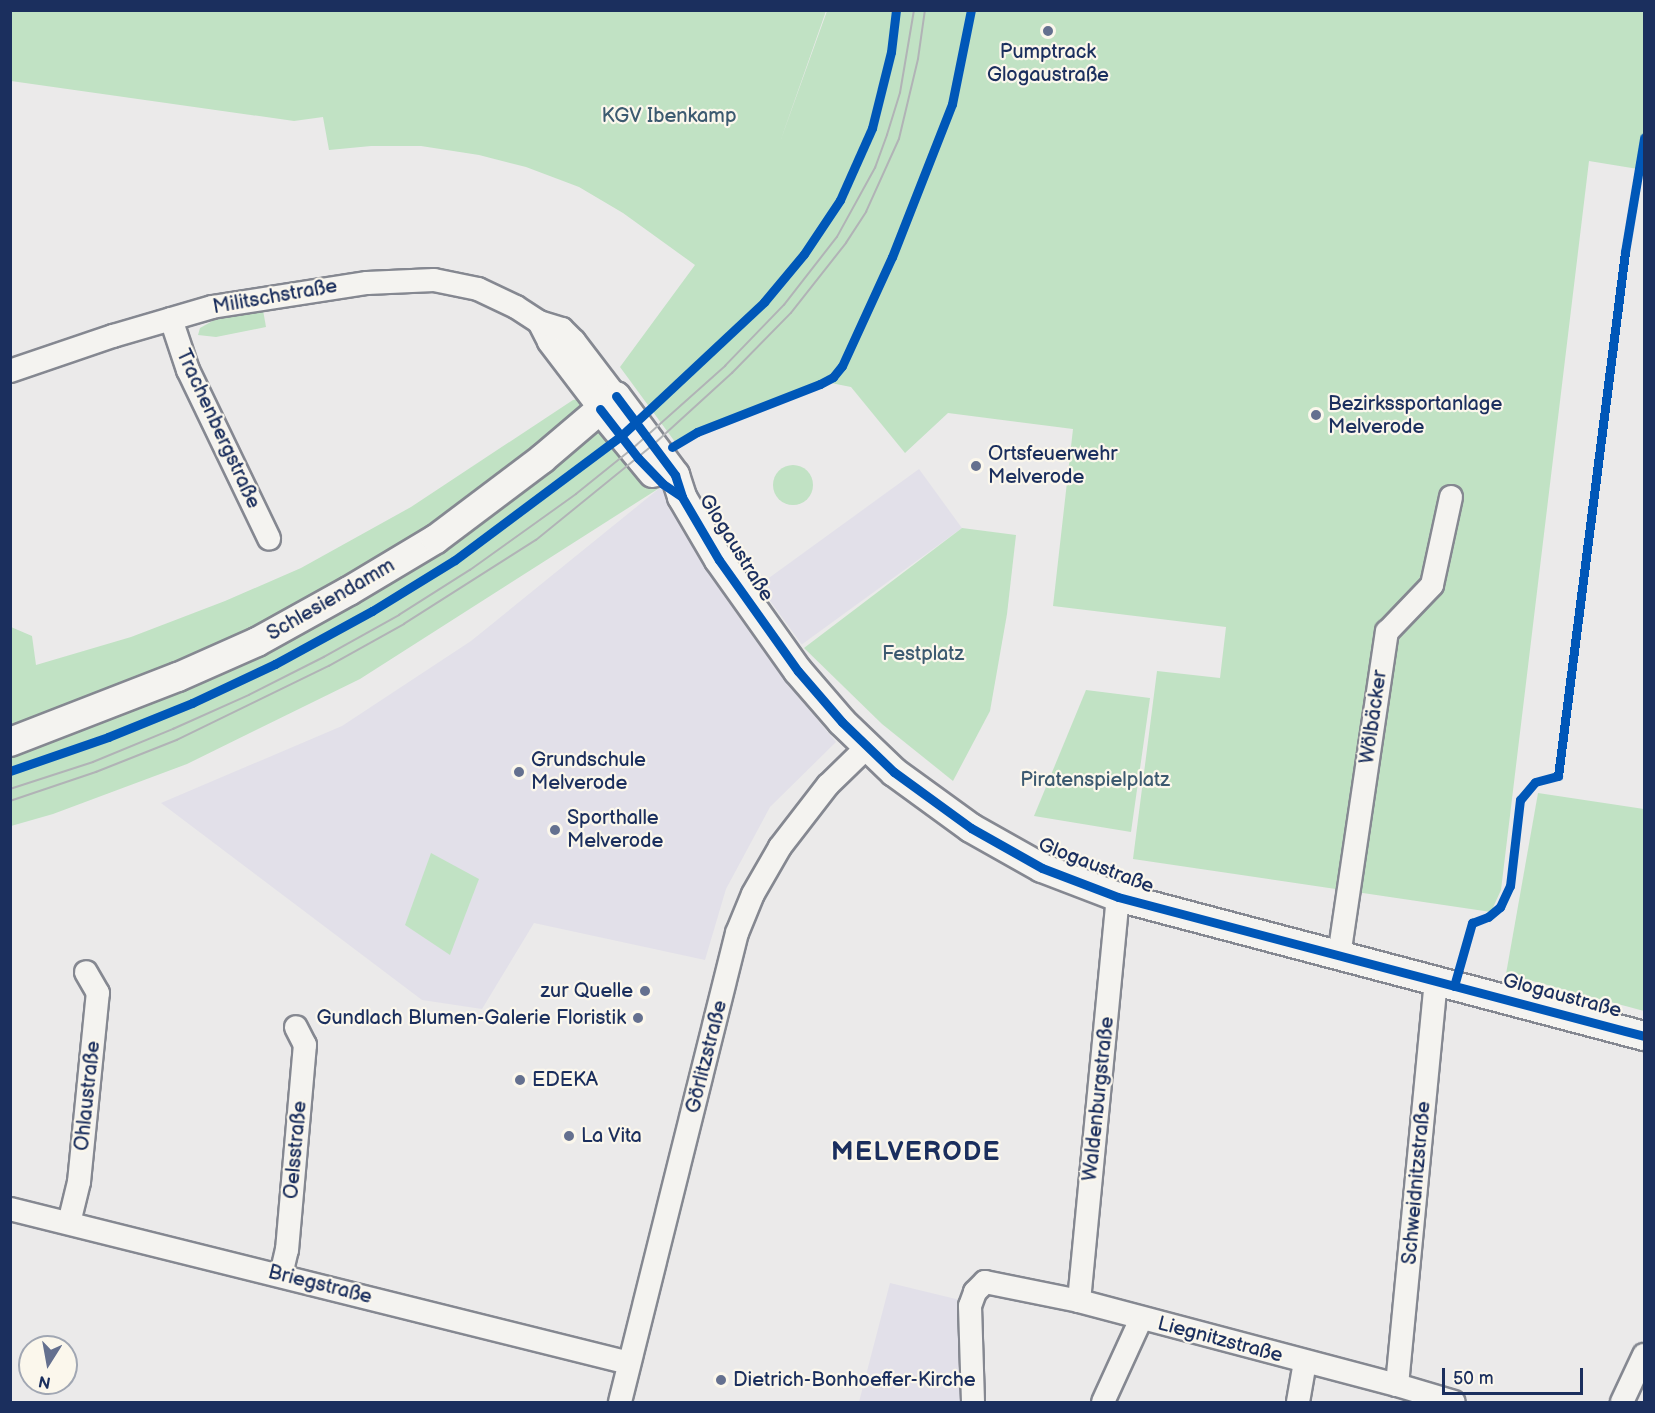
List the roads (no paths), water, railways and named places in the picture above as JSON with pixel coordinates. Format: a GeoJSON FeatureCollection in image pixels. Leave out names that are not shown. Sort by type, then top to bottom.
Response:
{"type":"FeatureCollection","features":[{"type":"Feature","properties":{"kind":"street","name":"Militschstraße"},"geometry":{"type":"LineString","coordinates":[[10,371],[212,307],[325,288],[414,280],[449,282],[478,289],[516,307],[539,322],[549,342],[608,402]]}},
{"type":"Feature","properties":{"kind":"street","name":"Trachenbergstraße"},"geometry":{"type":"LineString","coordinates":[[171,319],[188,370],[269,538]]}},
{"type":"Feature","properties":{"kind":"street","name":"Glogaustraße"},"geometry":{"type":"LineString","coordinates":[[608,402],[638,458],[663,484],[682,497],[719,560],[771,637],[822,700],[867,747],[922,795],[980,834],[1042,867],[1118,897],[1644,1036]]}},
{"type":"Feature","properties":{"kind":"street","name":"Schlesiendamm"},"geometry":{"type":"LineString","coordinates":[[10,742],[178,677],[257,642],[349,591],[436,539],[542,459],[608,402]]}},
{"type":"Feature","properties":{"kind":"street","name":"Wölbäcker"},"geometry":{"type":"LineString","coordinates":[[1339,956],[1387,632],[1432,585],[1451,496]]}},
{"type":"Feature","properties":{"kind":"street","name":"Görlitzstraße"},"geometry":{"type":"LineString","coordinates":[[620,1402],[730,959],[745,913],[767,868],[799,820],[828,785],[867,747]]}},
{"type":"Feature","properties":{"kind":"street","name":"Waldenburgstraße"},"geometry":{"type":"LineString","coordinates":[[1079,1302],[1118,897]]}},
{"type":"Feature","properties":{"kind":"street","name":"Ohlaustraße"},"geometry":{"type":"LineString","coordinates":[[69,1223],[80,1182],[98,993],[86,972]]}},
{"type":"Feature","properties":{"kind":"street","name":"Schweidnitzstraße"},"geometry":{"type":"LineString","coordinates":[[1397,1385],[1436,981]]}},
{"type":"Feature","properties":{"kind":"street","name":"Oelsstraße"},"geometry":{"type":"LineString","coordinates":[[281,1275],[287,1250],[305,1045],[296,1027]]}},
{"type":"Feature","properties":{"kind":"street","name":"Briegstraße"},"geometry":{"type":"LineString","coordinates":[[10,1209],[629,1363]]}},
{"type":"Feature","properties":{"kind":"street","name":"Liegnitzstraße"},"geometry":{"type":"LineString","coordinates":[[973,1402],[970,1306],[975,1292],[985,1282],[1079,1302],[1455,1402]]}},
{"type":"Feature","properties":{"kind":"street"},"geometry":{"type":"LineString","coordinates":[[1103,1402],[1141,1319]]}},
{"type":"Feature","properties":{"kind":"street"},"geometry":{"type":"LineString","coordinates":[[1622,1402],[1644,1355]]}},
{"type":"Feature","properties":{"kind":"street"},"geometry":{"type":"LineString","coordinates":[[1298,1402],[1305,1362]]}},
{"type":"Feature","properties":{"kind":"tram line"},"geometry":{"type":"LineString","coordinates":[[10,789],[93,762],[173,729],[249,695],[324,657],[399,615],[470,570],[576,494],[632,449],[725,366],[784,305],[837,237],[875,168],[887,135],[900,93],[914,10]]}},
{"type":"Feature","properties":{"kind":"tram line"},"geometry":{"type":"LineString","coordinates":[[10,801],[96,772],[177,740],[329,666],[404,624],[536,540],[653,445],[732,373],[791,313],[846,243],[866,212],[899,139],[918,59],[925,10]]}},
{"type":"Feature","properties":{"kind":"place","name":"Pumptrack Glogaustraße"},"geometry":{"type":"Point","coordinates":[1048,31]}},
{"type":"Feature","properties":{"kind":"place","name":"Bezirkssportanlage Melverode"},"geometry":{"type":"Point","coordinates":[1316,415]}},
{"type":"Feature","properties":{"kind":"place","name":"Ortsfeuerwehr Melverode"},"geometry":{"type":"Point","coordinates":[976,466]}},
{"type":"Feature","properties":{"kind":"place","name":"Grundschule Melverode"},"geometry":{"type":"Point","coordinates":[519,772]}},
{"type":"Feature","properties":{"kind":"place","name":"Sporthalle Melverode"},"geometry":{"type":"Point","coordinates":[555,830]}},
{"type":"Feature","properties":{"kind":"place","name":"zur Quelle"},"geometry":{"type":"Point","coordinates":[645,991]}},
{"type":"Feature","properties":{"kind":"place","name":"Gundlach Blumen-Galerie Floristik"},"geometry":{"type":"Point","coordinates":[638,1018]}},
{"type":"Feature","properties":{"kind":"place","name":"EDEKA"},"geometry":{"type":"Point","coordinates":[520,1080]}},
{"type":"Feature","properties":{"kind":"place","name":"La Vita"},"geometry":{"type":"Point","coordinates":[569,1136]}},
{"type":"Feature","properties":{"kind":"place","name":"Dietrich-Bonhoeffer-Kirche"},"geometry":{"type":"Point","coordinates":[721,1380]}},
{"type":"Feature","properties":{"kind":"district","name":"MELVERODE"},"geometry":{"type":"Point","coordinates":[916,1153]}},
{"type":"Feature","properties":{"kind":"park label","name":"KGV Ibenkamp"},"geometry":{"type":"Point","coordinates":[669,116]}},
{"type":"Feature","properties":{"kind":"park label","name":"Festplatz"},"geometry":{"type":"Point","coordinates":[923,654]}},
{"type":"Feature","properties":{"kind":"park label","name":"Piratenspielplatz"},"geometry":{"type":"Point","coordinates":[1095,780]}}]}
